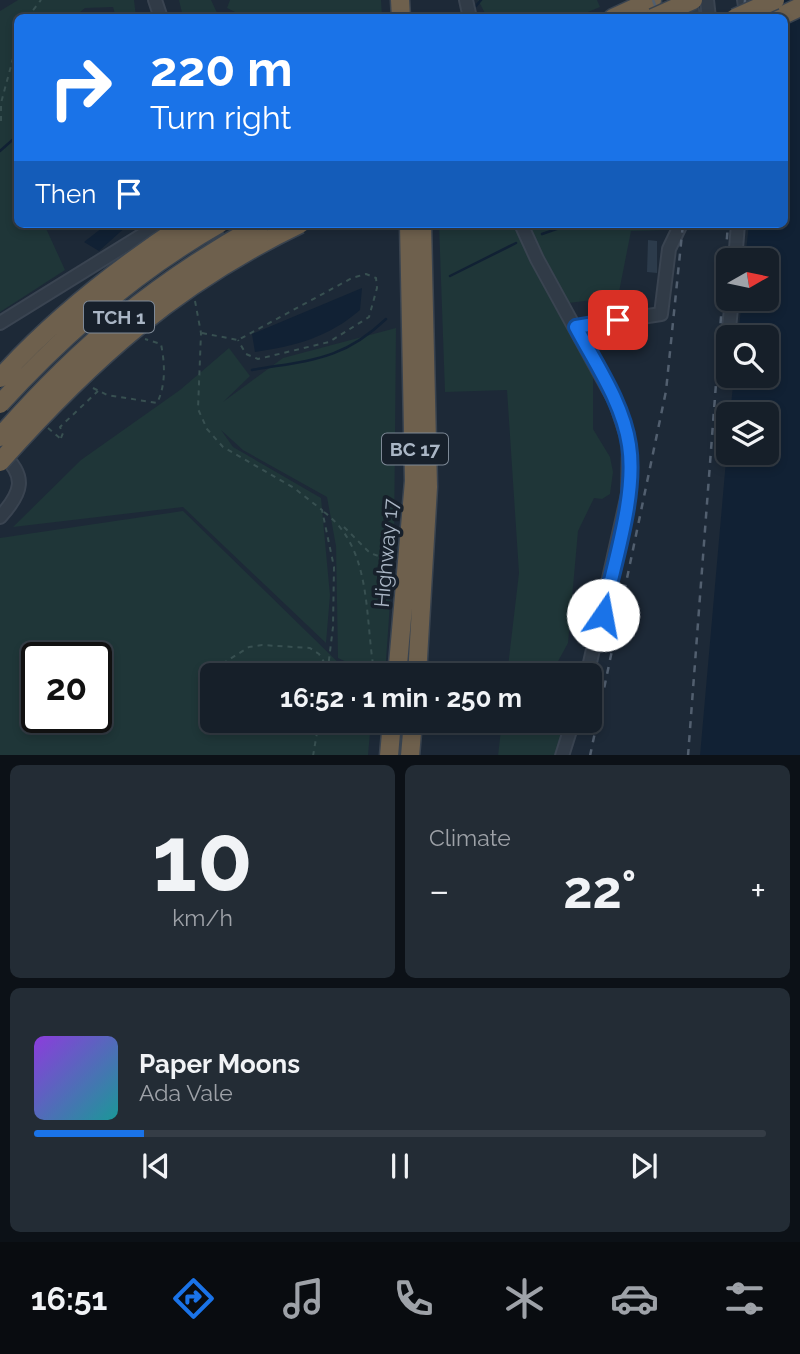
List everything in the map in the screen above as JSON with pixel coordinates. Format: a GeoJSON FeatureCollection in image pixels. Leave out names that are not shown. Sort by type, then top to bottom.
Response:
{"type":"FeatureCollection","features":[{"type":"Feature","properties":{"kind":"highway"},"geometry":{"type":"LineString","coordinates":[[622,14],[652,0]]}},
{"type":"Feature","properties":{"kind":"highway"},"geometry":{"type":"LineString","coordinates":[[661,14],[691,0]]}},
{"type":"Feature","properties":{"kind":"highway"},"geometry":{"type":"LineString","coordinates":[[744,14],[775,0]]}},
{"type":"Feature","properties":{"kind":"highway"},"geometry":{"type":"LineString","coordinates":[[0,378],[83,298],[135,257],[179,228]]}},
{"type":"Feature","properties":{"kind":"highway","name":"TCH 1"},"geometry":{"type":"LineString","coordinates":[[0,404],[59,343],[94,312],[146,270],[213,228]]}},
{"type":"Feature","properties":{"kind":"highway","name":"TCH 1"},"geometry":{"type":"LineString","coordinates":[[0,437],[43,388],[107,327],[159,286],[254,228]]}},
{"type":"Feature","properties":{"kind":"highway"},"geometry":{"type":"LineString","coordinates":[[0,462],[56,399],[118,340],[169,300],[226,264],[304,228]]}},
{"type":"Feature","properties":{"kind":"highway","name":"Highway 17"},"geometry":{"type":"LineString","coordinates":[[398,663],[414,481],[410,228]]}},
{"type":"Feature","properties":{"kind":"highway","name":"Highway 17"},"geometry":{"type":"LineString","coordinates":[[418,663],[428,488],[422,228]]}},
{"type":"Feature","properties":{"kind":"highway"},"geometry":{"type":"LineString","coordinates":[[389,755],[392,733]]}},
{"type":"Feature","properties":{"kind":"highway"},"geometry":{"type":"LineString","coordinates":[[399,755],[400,733]]}},
{"type":"Feature","properties":{"kind":"highway"},"geometry":{"type":"LineString","coordinates":[[410,755],[412,733]]}},
{"type":"Feature","properties":{"kind":"lane"},"geometry":{"type":"LineString","coordinates":[[0,323],[154,228]]}},
{"type":"Feature","properties":{"kind":"lane"},"geometry":{"type":"LineString","coordinates":[[523,228],[616,403],[629,443],[630,471],[603,615],[590,663]]}},
{"type":"Feature","properties":{"kind":"lane"},"geometry":{"type":"LineString","coordinates":[[576,327],[661,314],[669,249],[679,228]]}},
{"type":"Feature","properties":{"kind":"lane"},"geometry":{"type":"LineString","coordinates":[[736,248],[738,228]]}},
{"type":"Feature","properties":{"kind":"lane"},"geometry":{"type":"LineString","coordinates":[[0,452],[15,464],[19,484],[12,503],[0,517]]}},
{"type":"Feature","properties":{"kind":"lane"},"geometry":{"type":"LineString","coordinates":[[562,755],[569,733]]}},
{"type":"Feature","properties":{"kind":"path"},"geometry":{"type":"LineString","coordinates":[[30,14],[41,0]]}},
{"type":"Feature","properties":{"kind":"path"},"geometry":{"type":"LineString","coordinates":[[1,121],[1,103],[14,55]]}},
{"type":"Feature","properties":{"kind":"path"},"geometry":{"type":"LineString","coordinates":[[201,333],[237,340],[352,278],[366,274],[376,278],[377,288],[369,317],[330,342],[258,359],[246,354],[237,340]]}},
{"type":"Feature","properties":{"kind":"path"},"geometry":{"type":"LineString","coordinates":[[192,290],[201,333],[198,409],[207,429],[223,447],[294,488],[340,524],[370,553],[387,559]]}},
{"type":"Feature","properties":{"kind":"path"},"geometry":{"type":"LineString","coordinates":[[187,301],[198,294]]}},
{"type":"Feature","properties":{"kind":"path"},"geometry":{"type":"LineString","coordinates":[[138,400],[157,403],[163,392],[163,379]]}},
{"type":"Feature","properties":{"kind":"path"},"geometry":{"type":"LineString","coordinates":[[61,439],[63,433],[60,427],[98,390]]}},
{"type":"Feature","properties":{"kind":"path"},"geometry":{"type":"LineString","coordinates":[[39,433],[47,424]]}},
{"type":"Feature","properties":{"kind":"path"},"geometry":{"type":"LineString","coordinates":[[322,510],[334,567],[333,627],[329,663]]}},
{"type":"Feature","properties":{"kind":"path"},"geometry":{"type":"LineString","coordinates":[[340,524],[355,553],[364,586],[371,623],[374,663]]}},
{"type":"Feature","properties":{"kind":"path"},"geometry":{"type":"LineString","coordinates":[[224,663],[249,647],[262,645],[310,648],[319,654],[325,663]]}},
{"type":"Feature","properties":{"kind":"path"},"geometry":{"type":"LineString","coordinates":[[313,755],[317,733]]}},
{"type":"Feature","properties":{"kind":"green space"},"geometry":{"type":"Polygon","coordinates":[[[18,0],[134,0],[136,14],[115,14],[113,7],[85,8],[78,14],[14,14],[14,228],[46,228],[65,270],[0,312],[0,11],[18,0]]]}},
{"type":"Feature","properties":{"kind":"green space"},"geometry":{"type":"Polygon","coordinates":[[[179,0],[211,0],[218,14],[182,14],[179,0]]]}},
{"type":"Feature","properties":{"kind":"green space"},"geometry":{"type":"Polygon","coordinates":[[[230,0],[381,0],[382,14],[239,14],[227,8],[230,0]]]}},
{"type":"Feature","properties":{"kind":"green space"},"geometry":{"type":"Polygon","coordinates":[[[478,0],[597,0],[600,7],[583,14],[485,14],[478,0]]]}},
{"type":"Feature","properties":{"kind":"green space"},"geometry":{"type":"Polygon","coordinates":[[[439,228],[516,228],[593,376],[593,429],[610,457],[613,472],[610,494],[602,499],[594,498],[578,531],[568,643],[557,663],[508,663],[519,573],[507,390],[445,392],[439,228]]]}},
{"type":"Feature","properties":{"kind":"green space"},"geometry":{"type":"Polygon","coordinates":[[[528,228],[666,228],[631,231],[618,297],[568,303],[528,228]]]}},
{"type":"Feature","properties":{"kind":"green space"},"geometry":{"type":"Polygon","coordinates":[[[396,328],[394,545],[386,663],[349,663],[338,658],[336,546],[327,497],[243,450],[221,430],[233,447],[321,498],[330,595],[326,643],[183,507],[13,527],[81,460],[180,390],[229,348],[250,376],[223,402],[283,358],[396,328]]]}},
{"type":"Feature","properties":{"kind":"green space"},"geometry":{"type":"Polygon","coordinates":[[[183,511],[339,663],[200,663],[200,733],[370,733],[368,755],[0,755],[0,538],[183,511]]]}},
{"type":"Feature","properties":{"kind":"green space"},"geometry":{"type":"Polygon","coordinates":[[[501,733],[564,733],[559,755],[498,755],[501,733]]]}},
{"type":"Feature","properties":{"kind":"water"},"geometry":{"type":"Polygon","coordinates":[[[772,0],[800,0],[800,755],[700,755],[726,465],[779,465],[779,402],[731,402],[733,388],[779,388],[779,325],[739,325],[741,312],[779,312],[779,248],[746,248],[749,228],[788,228],[788,14],[770,14],[772,0]]]}},
{"type":"Feature","properties":{"kind":"water"},"geometry":{"type":"Polygon","coordinates":[[[102,228],[125,228],[99,251],[84,242],[102,228]]]}},
{"type":"Feature","properties":{"kind":"water"},"geometry":{"type":"Polygon","coordinates":[[[362,288],[360,310],[336,327],[311,339],[255,352],[252,334],[362,288]]]}},
{"type":"Feature","properties":{"kind":"building"},"geometry":{"type":"Polygon","coordinates":[[[648,240],[657,241],[657,273],[647,272],[648,240]]]}},
{"type":"Feature","properties":{"kind":"building"},"geometry":{"type":"Polygon","coordinates":[[[574,611],[592,613],[587,635],[572,634],[574,611]]]}},
{"type":"Feature","properties":{"kind":"waterway"},"geometry":{"type":"LineString","coordinates":[[476,6],[481,0]]}},
{"type":"Feature","properties":{"kind":"waterway"},"geometry":{"type":"LineString","coordinates":[[0,151],[14,139]]}},
{"type":"Feature","properties":{"kind":"waterway"},"geometry":{"type":"LineString","coordinates":[[542,234],[559,228]]}},
{"type":"Feature","properties":{"kind":"waterway"},"geometry":{"type":"LineString","coordinates":[[450,276],[516,243]]}},
{"type":"Feature","properties":{"kind":"waterway"},"geometry":{"type":"LineString","coordinates":[[252,370],[308,361],[339,351],[370,333],[386,319]]}},
{"type":"Feature","properties":{"kind":"railway"},"geometry":{"type":"LineString","coordinates":[[653,0],[658,14]]}},
{"type":"Feature","properties":{"kind":"railway"},"geometry":{"type":"LineString","coordinates":[[744,14],[745,0]]}},
{"type":"Feature","properties":{"kind":"railway"},"geometry":{"type":"LineString","coordinates":[[590,755],[666,391],[683,228]]}},
{"type":"Feature","properties":{"kind":"railway"},"geometry":{"type":"LineString","coordinates":[[688,755],[728,228]]}},
{"type":"Feature","properties":{"kind":"route"},"geometry":{"type":"LineString","coordinates":[[603,615],[628,494],[629,443],[616,403],[576,327],[618,320]]}}]}
